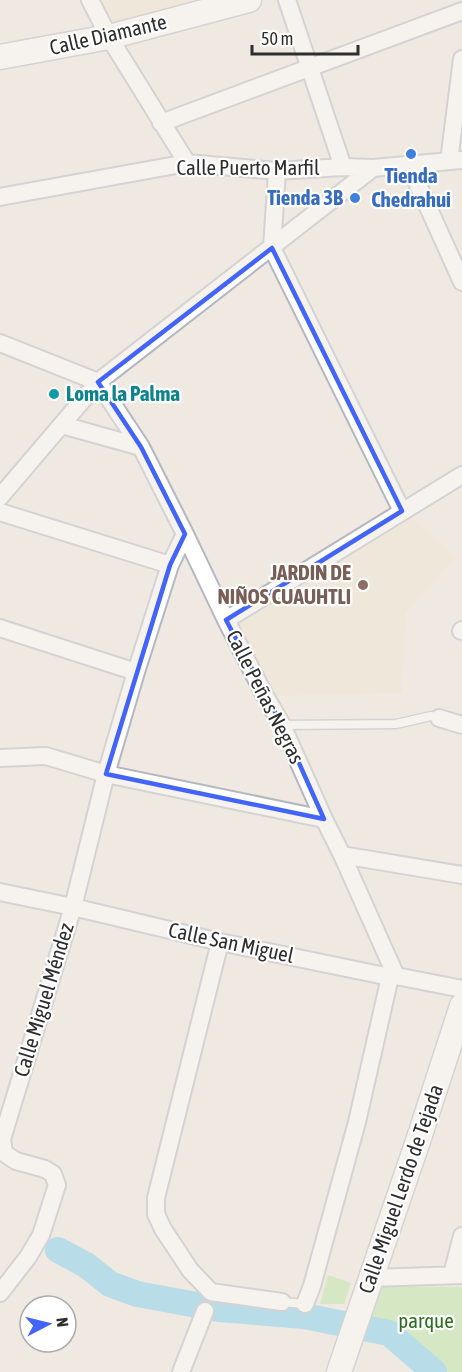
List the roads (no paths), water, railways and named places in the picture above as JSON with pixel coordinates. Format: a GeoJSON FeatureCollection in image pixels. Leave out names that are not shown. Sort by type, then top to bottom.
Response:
{"type":"FeatureCollection","features":[{"type":"Feature","properties":{"kind":"street"},"geometry":{"type":"LineString","coordinates":[[90,0],[109,37],[187,163]]}},
{"type":"Feature","properties":{"kind":"street","name":"Calle Diamante"},"geometry":{"type":"LineString","coordinates":[[0,57],[109,37],[249,0]]}},
{"type":"Feature","properties":{"kind":"street"},"geometry":{"type":"LineString","coordinates":[[287,0],[343,168]]}},
{"type":"Feature","properties":{"kind":"street"},"geometry":{"type":"LineString","coordinates":[[161,123],[462,11]]}},
{"type":"Feature","properties":{"kind":"street"},"geometry":{"type":"LineString","coordinates":[[455,161],[462,59]]}},
{"type":"Feature","properties":{"kind":"street","name":"Calle Puerto Marfil"},"geometry":{"type":"LineString","coordinates":[[0,197],[187,163],[277,171],[373,168],[455,161]]}},
{"type":"Feature","properties":{"kind":"street"},"geometry":{"type":"LineString","coordinates":[[409,165],[462,282]]}},
{"type":"Feature","properties":{"kind":"street"},"geometry":{"type":"LineString","coordinates":[[0,497],[99,382],[373,168]]}},
{"type":"Feature","properties":{"kind":"street"},"geometry":{"type":"LineString","coordinates":[[277,171],[272,248],[402,511]]}},
{"type":"Feature","properties":{"kind":"street"},"geometry":{"type":"LineString","coordinates":[[0,342],[99,382]]}},
{"type":"Feature","properties":{"kind":"street","name":"Calle Peñas Negras"},"geometry":{"type":"LineString","coordinates":[[99,382],[141,447],[226,620],[282,725],[342,855],[393,976]]}},
{"type":"Feature","properties":{"kind":"street"},"geometry":{"type":"LineString","coordinates":[[62,425],[141,447]]}},
{"type":"Feature","properties":{"kind":"street"},"geometry":{"type":"LineString","coordinates":[[226,620],[462,475]]}},
{"type":"Feature","properties":{"kind":"street"},"geometry":{"type":"LineString","coordinates":[[0,512],[170,565]]}},
{"type":"Feature","properties":{"kind":"street"},"geometry":{"type":"LineString","coordinates":[[73,907],[106,774],[136,672],[170,565],[185,534]]}},
{"type":"Feature","properties":{"kind":"street"},"geometry":{"type":"LineString","coordinates":[[0,628],[136,672]]}},
{"type":"Feature","properties":{"kind":"street"},"geometry":{"type":"LineString","coordinates":[[435,717],[462,725]]}},
{"type":"Feature","properties":{"kind":"street"},"geometry":{"type":"LineString","coordinates":[[0,758],[46,756],[106,774],[324,819]]}},
{"type":"Feature","properties":{"kind":"street"},"geometry":{"type":"LineString","coordinates":[[342,855],[462,875]]}},
{"type":"Feature","properties":{"kind":"street","name":"Calle San Miguel"},"geometry":{"type":"LineString","coordinates":[[0,892],[220,942],[462,989]]}},
{"type":"Feature","properties":{"kind":"street","name":"Calle Miguel Méndez"},"geometry":{"type":"LineString","coordinates":[[0,1293],[28,1257],[41,1235],[57,1185],[53,1174],[45,1169],[16,1161],[4,1153],[2,1139],[73,907]]}},
{"type":"Feature","properties":{"kind":"street"},"geometry":{"type":"LineString","coordinates":[[220,942],[156,1198],[156,1214],[190,1270],[212,1292],[282,1302]]}},
{"type":"Feature","properties":{"kind":"street"},"geometry":{"type":"LineString","coordinates":[[305,1305],[357,1122],[393,976]]}},
{"type":"Feature","properties":{"kind":"street","name":"Calle Miguel Lerdo de Tejada"},"geometry":{"type":"LineString","coordinates":[[339,1372],[462,1006]]}},
{"type":"Feature","properties":{"kind":"street"},"geometry":{"type":"LineString","coordinates":[[369,1284],[457,1274],[462,1236]]}},
{"type":"Feature","properties":{"kind":"street"},"geometry":{"type":"LineString","coordinates":[[181,1372],[205,1311]]}},
{"type":"Feature","properties":{"kind":"lane"},"geometry":{"type":"LineString","coordinates":[[282,725],[396,724],[435,717]]}},
{"type":"Feature","properties":{"kind":"lane"},"geometry":{"type":"LineString","coordinates":[[282,1302],[305,1305]]}},
{"type":"Feature","properties":{"kind":"waterway"},"geometry":{"type":"LineString","coordinates":[[58,1250],[86,1265],[110,1284],[137,1294],[219,1309],[304,1316],[389,1333],[434,1372]]}},
{"type":"Feature","properties":{"kind":"place","name":"Tienda Chedrahui"},"geometry":{"type":"Point","coordinates":[411,154]}},
{"type":"Feature","properties":{"kind":"place","name":"Tienda 3B"},"geometry":{"type":"Point","coordinates":[355,198]}},
{"type":"Feature","properties":{"kind":"place","name":"Loma la Palma"},"geometry":{"type":"Point","coordinates":[54,394]}},
{"type":"Feature","properties":{"kind":"place","name":"JARDIN DE NIÑOS CUAUHTLI"},"geometry":{"type":"Point","coordinates":[363,585]}},
{"type":"Feature","properties":{"kind":"park label","name":"parque"},"geometry":{"type":"Point","coordinates":[426,1321]}}]}
